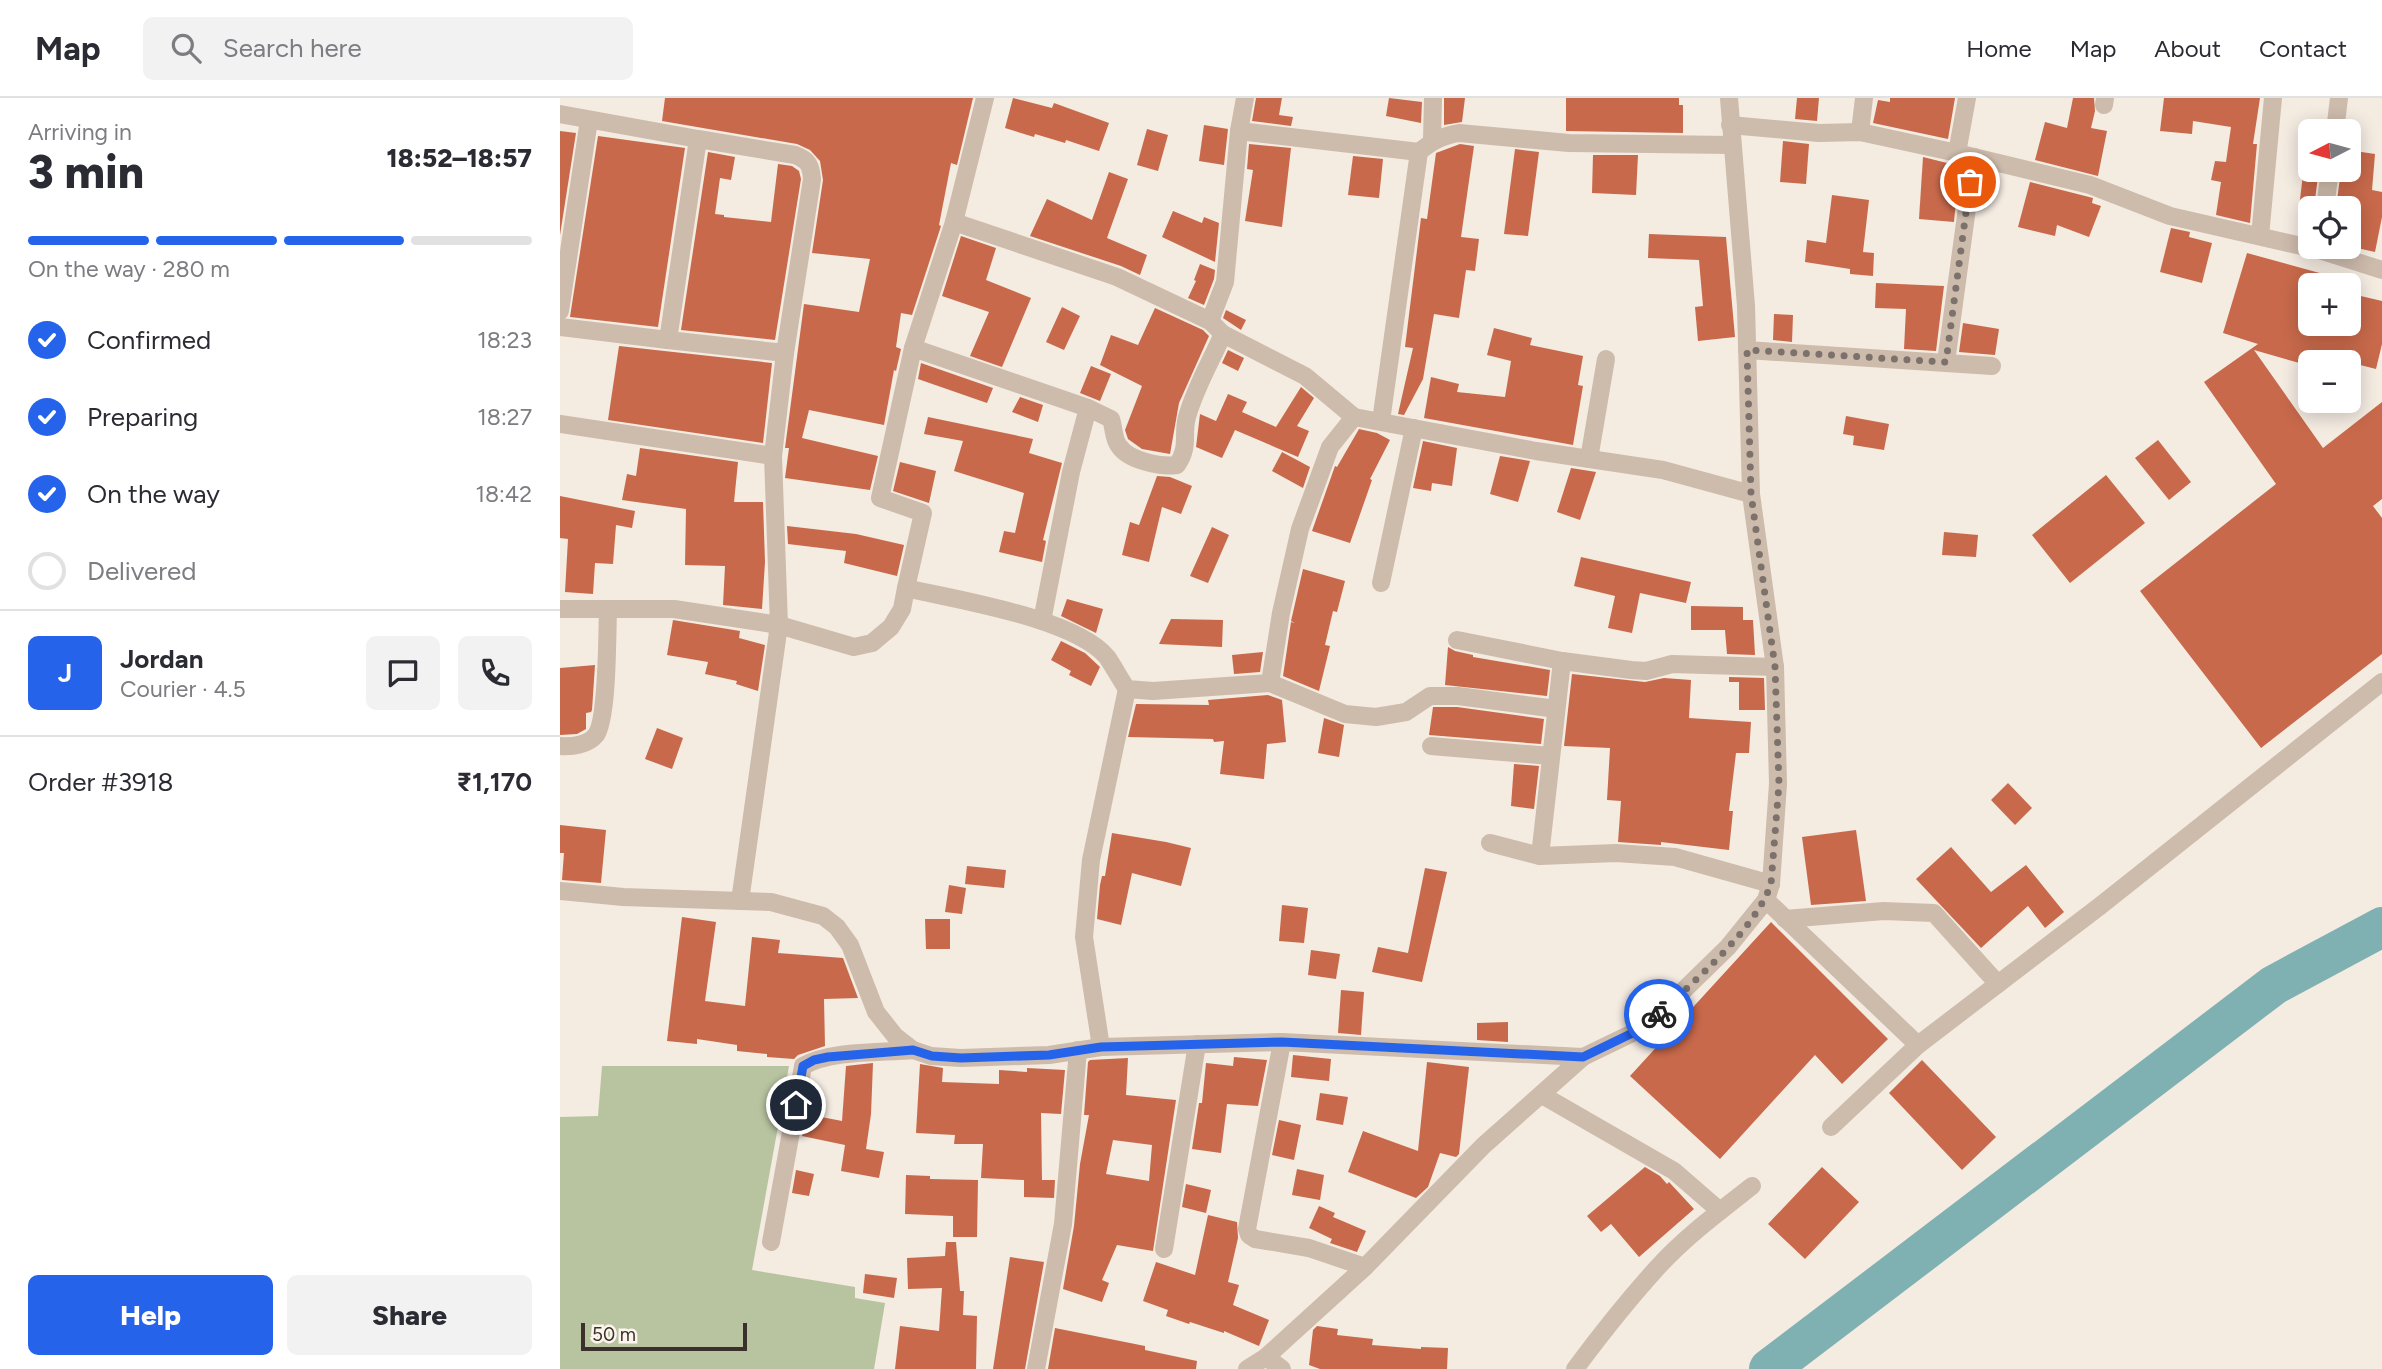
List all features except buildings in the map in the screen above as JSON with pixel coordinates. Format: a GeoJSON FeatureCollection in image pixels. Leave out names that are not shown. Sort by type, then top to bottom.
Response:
{"type":"FeatureCollection","features":[{"type":"Feature","properties":{"kind":"street"},"geometry":{"type":"LineString","coordinates":[[560,608],[674,609],[779,625],[854,647],[872,643],[891,627],[902,609],[923,513],[880,498],[913,348],[954,222],[985,98]]}},
{"type":"Feature","properties":{"kind":"street"},"geometry":{"type":"LineString","coordinates":[[1210,321],[1225,282],[1239,131],[1245,98]]}},
{"type":"Feature","properties":{"kind":"street"},"geometry":{"type":"LineString","coordinates":[[1381,421],[1433,98]]}},
{"type":"Feature","properties":{"kind":"street"},"geometry":{"type":"LineString","coordinates":[[1247,1369],[1266,1357],[1365,1268],[1483,1146],[1583,1057],[1647,1026],[1728,947],[1768,892],[1779,784],[1775,667],[1751,494],[1746,306],[1729,98]]}},
{"type":"Feature","properties":{"kind":"street"},"geometry":{"type":"LineString","coordinates":[[1860,132],[1864,98]]}},
{"type":"Feature","properties":{"kind":"street"},"geometry":{"type":"LineString","coordinates":[[1946,362],[1965,155],[1967,98]]}},
{"type":"Feature","properties":{"kind":"street"},"geometry":{"type":"LineString","coordinates":[[2260,236],[2273,98]]}},
{"type":"Feature","properties":{"kind":"street"},"geometry":{"type":"LineString","coordinates":[[2336,119],[2339,98]]}},
{"type":"Feature","properties":{"kind":"street"},"geometry":{"type":"LineString","coordinates":[[560,114],[795,155],[806,160],[811,167],[812,179],[785,353],[773,456],[779,625],[740,901]]}},
{"type":"Feature","properties":{"kind":"street"},"geometry":{"type":"LineString","coordinates":[[560,311],[589,120]]}},
{"type":"Feature","properties":{"kind":"street"},"geometry":{"type":"LineString","coordinates":[[1730,125],[1819,133],[1860,132],[2090,185],[2170,216],[2298,244]]}},
{"type":"Feature","properties":{"kind":"street"},"geometry":{"type":"LineString","coordinates":[[1239,131],[1425,147],[1443,135],[1459,133],[1569,143],[1732,145]]}},
{"type":"Feature","properties":{"kind":"street"},"geometry":{"type":"LineString","coordinates":[[668,340],[698,139]]}},
{"type":"Feature","properties":{"kind":"street"},"geometry":{"type":"LineString","coordinates":[[954,222],[1117,277],[1210,321],[1223,334],[1306,376],[1354,417],[1663,470],[1751,494]]}},
{"type":"Feature","properties":{"kind":"street"},"geometry":{"type":"LineString","coordinates":[[2351,259],[2382,270]]}},
{"type":"Feature","properties":{"kind":"street"},"geometry":{"type":"LineString","coordinates":[[560,327],[785,353]]}},
{"type":"Feature","properties":{"kind":"street"},"geometry":{"type":"LineString","coordinates":[[913,348],[1088,408],[1111,419],[1116,443],[1121,449],[1150,462],[1169,466],[1177,465],[1187,440],[1186,420],[1223,334]]}},
{"type":"Feature","properties":{"kind":"street"},"geometry":{"type":"LineString","coordinates":[[1747,350],[1992,366]]}},
{"type":"Feature","properties":{"kind":"street"},"geometry":{"type":"LineString","coordinates":[[1589,459],[1606,359]]}},
{"type":"Feature","properties":{"kind":"street"},"geometry":{"type":"LineString","coordinates":[[1042,621],[1071,472],[1088,408]]}},
{"type":"Feature","properties":{"kind":"street"},"geometry":{"type":"LineString","coordinates":[[1270,683],[1281,613],[1300,530],[1330,446],[1354,417]]}},
{"type":"Feature","properties":{"kind":"street"},"geometry":{"type":"LineString","coordinates":[[560,424],[773,456]]}},
{"type":"Feature","properties":{"kind":"street"},"geometry":{"type":"LineString","coordinates":[[1381,583],[1414,428]]}},
{"type":"Feature","properties":{"kind":"street"},"geometry":{"type":"LineString","coordinates":[[906,588],[1042,621],[1083,639],[1106,656],[1127,689],[1091,860],[1084,937],[1101,1047]]}},
{"type":"Feature","properties":{"kind":"street"},"geometry":{"type":"LineString","coordinates":[[560,746],[581,745],[596,735],[603,715],[608,609]]}},
{"type":"Feature","properties":{"kind":"street"},"geometry":{"type":"LineString","coordinates":[[1457,640],[1562,661],[1646,671],[1672,664],[1775,667]]}},
{"type":"Feature","properties":{"kind":"street"},"geometry":{"type":"LineString","coordinates":[[1540,856],[1562,661]]}},
{"type":"Feature","properties":{"kind":"street"},"geometry":{"type":"LineString","coordinates":[[1831,1127],[1918,1045],[2101,906],[2382,682]]}},
{"type":"Feature","properties":{"kind":"street"},"geometry":{"type":"LineString","coordinates":[[1127,689],[1153,691],[1270,683],[1345,714],[1376,717],[1406,712],[1430,696],[1458,696],[1556,709]]}},
{"type":"Feature","properties":{"kind":"street"},"geometry":{"type":"LineString","coordinates":[[1431,746],[1551,756]]}},
{"type":"Feature","properties":{"kind":"street"},"geometry":{"type":"LineString","coordinates":[[1490,843],[1540,856],[1616,853],[1675,857],[1768,892],[1785,919],[1918,1045]]}},
{"type":"Feature","properties":{"kind":"street"},"geometry":{"type":"LineString","coordinates":[[560,891],[623,897],[771,902],[823,916],[837,927],[850,944],[876,1012],[895,1036],[913,1050],[932,1056],[961,1058],[1049,1055],[1101,1047],[1282,1042],[1583,1057]]}},
{"type":"Feature","properties":{"kind":"street"},"geometry":{"type":"LineString","coordinates":[[1785,919],[1884,911],[1934,913],[1998,984]]}},
{"type":"Feature","properties":{"kind":"street"},"geometry":{"type":"LineString","coordinates":[[1282,1042],[1247,1229],[1255,1239],[1309,1248],[1365,1268]]}},
{"type":"Feature","properties":{"kind":"street"},"geometry":{"type":"LineString","coordinates":[[1164,1249],[1197,1044]]}},
{"type":"Feature","properties":{"kind":"street"},"geometry":{"type":"LineString","coordinates":[[771,1242],[803,1066],[828,1057],[913,1050]]}},
{"type":"Feature","properties":{"kind":"street"},"geometry":{"type":"LineString","coordinates":[[1036,1369],[1063,1224],[1078,1050]]}},
{"type":"Feature","properties":{"kind":"street"},"geometry":{"type":"LineString","coordinates":[[1542,1095],[1674,1171],[1720,1211]]}},
{"type":"Feature","properties":{"kind":"street"},"geometry":{"type":"LineString","coordinates":[[1575,1369],[1620,1310],[1660,1265],[1752,1186]]}},
{"type":"Feature","properties":{"kind":"street"},"geometry":{"type":"LineString","coordinates":[[1266,1357],[1282,1369]]}},
{"type":"Feature","properties":{"kind":"green space"},"geometry":{"type":"Polygon","coordinates":[[[602,1066],[789,1066],[752,1270],[855,1287],[855,1298],[885,1303],[874,1369],[560,1369],[560,1117],[598,1116],[602,1066]]]}},
{"type":"Feature","properties":{"kind":"waterway"},"geometry":{"type":"LineString","coordinates":[[1769,1369],[2274,985],[2382,927]]}},
{"type":"Feature","properties":{"kind":"way so far"},"geometry":{"type":"LineString","coordinates":[[1659,1014],[1728,947],[1766,900],[1771,884],[1779,784],[1775,667],[1751,494],[1747,350],[1946,362],[1970,182]]}},
{"type":"Feature","properties":{"kind":"route"},"geometry":{"type":"LineString","coordinates":[[796,1105],[803,1066],[828,1057],[913,1050],[932,1056],[961,1058],[1049,1055],[1101,1047],[1282,1042],[1583,1057],[1647,1026],[1659,1014]]}}]}
